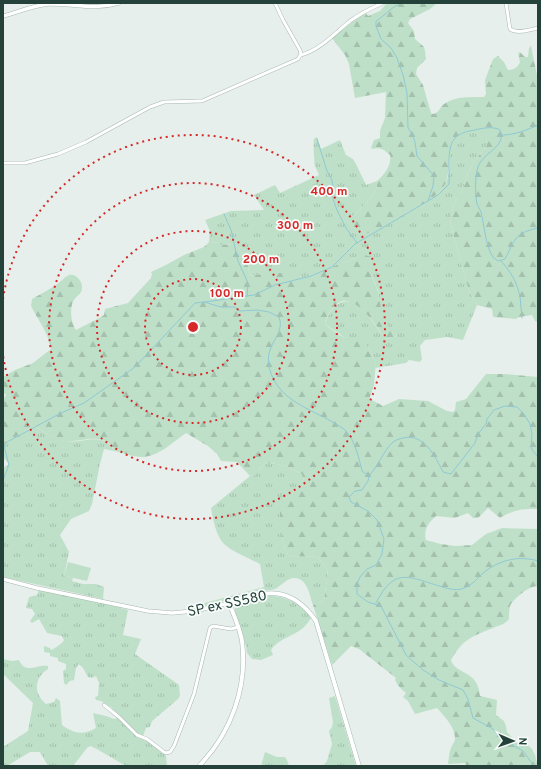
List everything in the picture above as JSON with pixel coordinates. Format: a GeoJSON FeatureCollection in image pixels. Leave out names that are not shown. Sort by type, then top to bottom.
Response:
{"type":"FeatureCollection","features":[{"type":"Feature","properties":{"kind":"main road","name":"SP ex SS580"},"geometry":{"type":"LineString","coordinates":[[229,603],[257,594],[275,593],[296,600],[310,613],[316,622],[359,766]]}},
{"type":"Feature","properties":{"kind":"main road"},"geometry":{"type":"LineString","coordinates":[[199,766],[223,736],[236,708],[241,681],[243,661],[242,640],[229,603]]}},
{"type":"Feature","properties":{"kind":"street"},"geometry":{"type":"LineString","coordinates":[[3,16],[36,6],[49,4],[95,7],[119,3]]}},
{"type":"Feature","properties":{"kind":"street"},"geometry":{"type":"LineString","coordinates":[[276,3],[301,54]]}},
{"type":"Feature","properties":{"kind":"street"},"geometry":{"type":"LineString","coordinates":[[3,163],[25,163],[58,154],[86,142],[150,107],[164,102],[202,101],[212,98],[298,59],[301,54],[308,53],[351,20],[369,9],[383,3]]}},
{"type":"Feature","properties":{"kind":"street"},"geometry":{"type":"LineString","coordinates":[[506,3],[510,29],[518,32],[538,28]]}},
{"type":"Feature","properties":{"kind":"street","name":"SP ex SS580"},"geometry":{"type":"LineString","coordinates":[[3,579],[37,588],[148,611],[172,613],[194,611],[229,603]]}},
{"type":"Feature","properties":{"kind":"street"},"geometry":{"type":"LineString","coordinates":[[104,705],[138,735],[147,739],[164,752],[170,752],[174,746],[194,694],[210,628],[214,626],[231,629],[238,627]]}},
{"type":"Feature","properties":{"kind":"green space"},"geometry":{"type":"Polygon","coordinates":[[[387,3],[437,3],[430,9],[410,19],[408,23],[414,31],[415,39],[424,47],[426,59],[417,68],[416,74],[423,85],[431,113],[433,114],[448,101],[463,98],[484,97],[486,94],[485,80],[493,59],[498,56],[504,62],[508,70],[514,69],[520,62],[518,53],[520,52],[525,57],[528,57],[529,48],[531,46],[538,80],[537,322],[532,315],[519,317],[516,319],[493,317],[492,309],[477,305],[469,291],[454,238],[450,220],[454,205],[474,162],[487,145],[485,129],[463,133],[453,139],[445,184],[430,200],[373,232],[363,233],[355,230],[347,220],[352,217],[372,196],[377,186],[377,181],[385,173],[389,166],[390,155],[388,153],[384,150],[371,148],[374,140],[380,138],[380,131],[385,118],[386,92],[355,98],[349,64],[345,55],[332,38],[365,12],[368,16],[380,11],[387,3]]]}},
{"type":"Feature","properties":{"kind":"green space"},"geometry":{"type":"Polygon","coordinates":[[[486,128],[487,145],[474,162],[468,173],[463,188],[454,205],[450,220],[469,291],[477,305],[463,340],[447,337],[425,340],[420,346],[422,359],[420,362],[409,360],[406,363],[375,368],[376,362],[368,347],[355,341],[348,340],[325,324],[333,308],[342,302],[347,301],[358,305],[386,339],[397,336],[388,328],[382,316],[378,290],[372,277],[372,272],[360,257],[292,281],[265,273],[250,276],[245,258],[234,244],[220,245],[219,243],[209,242],[210,231],[205,220],[231,211],[264,210],[254,195],[275,185],[280,193],[319,175],[315,166],[314,152],[314,139],[317,137],[321,149],[340,140],[346,155],[353,159],[366,185],[377,181],[377,186],[372,196],[352,217],[382,228],[398,217],[429,200],[442,188],[449,172],[450,147],[453,139],[463,133],[486,128]]]}},
{"type":"Feature","properties":{"kind":"green space"},"geometry":{"type":"Polygon","coordinates":[[[209,242],[219,243],[220,245],[234,244],[245,258],[250,276],[265,273],[286,273],[292,281],[365,255],[372,257],[374,263],[372,277],[377,290],[384,320],[397,336],[386,339],[362,310],[355,304],[347,301],[340,302],[333,308],[326,319],[325,324],[341,336],[350,340],[359,339],[368,347],[376,362],[374,385],[370,399],[383,406],[399,399],[428,401],[447,411],[453,412],[455,410],[456,402],[466,399],[486,374],[538,377],[538,509],[519,510],[500,518],[488,508],[478,518],[473,518],[468,513],[455,518],[436,516],[427,526],[425,536],[426,540],[441,544],[455,546],[472,545],[486,534],[502,528],[538,529],[538,586],[526,590],[515,600],[510,606],[509,619],[505,623],[468,640],[460,647],[451,660],[453,665],[475,681],[480,696],[497,700],[496,715],[504,721],[507,732],[514,740],[526,743],[532,749],[538,766],[467,766],[465,763],[448,764],[450,750],[455,740],[455,736],[449,722],[437,708],[415,714],[408,701],[403,697],[406,693],[397,684],[395,680],[396,678],[359,649],[351,646],[332,665],[313,605],[324,601],[328,570],[318,557],[289,556],[285,550],[280,530],[280,503],[283,497],[295,491],[304,479],[302,474],[286,466],[266,462],[255,475],[250,476],[237,462],[221,461],[217,454],[208,446],[186,433],[160,452],[154,455],[142,457],[114,451],[105,441],[99,439],[72,441],[61,440],[34,426],[4,444],[3,454],[3,400],[6,395],[3,392],[3,377],[15,370],[33,363],[51,349],[45,332],[31,306],[32,299],[58,284],[67,276],[76,276],[80,280],[82,288],[81,292],[72,303],[72,320],[76,330],[104,315],[105,309],[128,303],[151,278],[151,272],[184,255],[204,247],[209,242]]]}},
{"type":"Feature","properties":{"kind":"green space"},"geometry":{"type":"Polygon","coordinates":[[[34,426],[54,437],[66,441],[99,439],[110,445],[114,451],[104,449],[92,504],[89,511],[71,519],[60,535],[69,552],[64,576],[73,578],[72,581],[83,584],[96,584],[104,587],[103,599],[3,577],[3,468],[8,465],[3,457],[4,444],[34,426]]]}},
{"type":"Feature","properties":{"kind":"green space"},"geometry":{"type":"Polygon","coordinates":[[[266,462],[286,466],[302,474],[304,479],[295,491],[280,503],[280,530],[285,550],[289,556],[318,557],[328,570],[324,601],[313,605],[305,583],[299,579],[292,578],[273,590],[256,591],[214,604],[188,609],[190,607],[264,587],[260,564],[232,550],[221,541],[215,527],[211,508],[250,476],[255,475],[266,462]]]}},
{"type":"Feature","properties":{"kind":"green space"},"geometry":{"type":"Polygon","coordinates":[[[68,562],[91,568],[87,581],[64,576],[68,562]]]}},
{"type":"Feature","properties":{"kind":"green space"},"geometry":{"type":"Polygon","coordinates":[[[39,590],[121,607],[128,610],[123,635],[141,639],[135,654],[179,685],[180,696],[178,699],[152,721],[150,727],[146,728],[143,736],[148,738],[166,756],[167,766],[126,766],[90,746],[73,766],[48,766],[40,752],[30,752],[7,766],[3,766],[3,747],[28,731],[33,703],[3,674],[3,659],[12,661],[19,660],[25,667],[28,668],[48,666],[48,669],[43,673],[38,681],[37,690],[42,700],[46,704],[54,702],[56,698],[60,701],[62,725],[70,730],[82,733],[96,728],[93,713],[114,719],[117,718],[111,713],[113,713],[112,708],[101,701],[96,700],[95,697],[98,696],[99,683],[96,676],[92,678],[88,677],[79,664],[76,668],[74,680],[70,681],[66,685],[64,683],[63,671],[66,669],[66,664],[58,661],[58,658],[50,656],[50,653],[44,652],[44,646],[50,648],[51,650],[64,640],[62,636],[47,633],[39,619],[32,623],[30,621],[35,614],[32,609],[26,608],[29,597],[37,595],[39,590]]]}},
{"type":"Feature","properties":{"kind":"green space"},"geometry":{"type":"Polygon","coordinates":[[[268,595],[281,597],[293,602],[308,613],[312,619],[310,619],[302,629],[275,645],[271,650],[273,655],[261,660],[252,659],[247,653],[235,611],[235,606],[246,599],[268,595]]]}},
{"type":"Feature","properties":{"kind":"green space"},"geometry":{"type":"Polygon","coordinates":[[[335,696],[356,766],[323,766],[327,761],[332,744],[329,731],[333,722],[329,698],[335,696]]]}},
{"type":"Feature","properties":{"kind":"green space"},"geometry":{"type":"Polygon","coordinates":[[[265,752],[277,757],[285,757],[289,766],[261,766],[265,752]]]}},
{"type":"Feature","properties":{"kind":"waterway"},"geometry":{"type":"LineString","coordinates":[[402,3],[395,6],[376,21],[376,26],[381,39],[391,48],[397,58],[403,75],[407,93],[408,128],[415,142],[417,156],[434,176],[433,186],[428,201]]}},
{"type":"Feature","properties":{"kind":"waterway"},"geometry":{"type":"LineString","coordinates":[[502,135],[516,133],[538,125]]}},
{"type":"Feature","properties":{"kind":"waterway"},"geometry":{"type":"LineString","coordinates":[[205,302],[254,295],[275,285],[311,276],[332,267],[355,244],[438,195],[449,184],[450,147],[455,138],[464,132],[485,128],[500,130],[500,141],[481,162],[478,167],[476,180],[477,204],[481,212],[489,248],[493,257],[498,261],[505,259],[516,238],[524,232],[538,228]]}},
{"type":"Feature","properties":{"kind":"waterway"},"geometry":{"type":"LineString","coordinates":[[317,139],[327,171],[332,180],[333,199],[337,210],[346,228],[357,243]]}},
{"type":"Feature","properties":{"kind":"waterway"},"geometry":{"type":"LineString","coordinates":[[224,214],[231,230],[238,261],[248,283],[247,296]]}},
{"type":"Feature","properties":{"kind":"waterway"},"geometry":{"type":"LineString","coordinates":[[501,261],[511,273],[517,287],[520,297],[522,318]]}},
{"type":"Feature","properties":{"kind":"waterway"},"geometry":{"type":"LineString","coordinates":[[3,480],[9,465],[4,446],[7,442],[61,413],[84,403],[135,367],[195,303],[204,302],[221,307],[234,307],[240,311],[257,310],[269,312],[279,317],[279,331],[268,359],[269,368],[274,380],[279,388],[293,401],[346,431],[354,445],[362,471],[369,476],[368,481],[362,490],[355,491],[349,497],[351,502],[368,511],[377,520],[384,539],[382,554],[376,565],[367,569],[360,577],[357,584],[357,594],[368,602],[381,606],[406,655],[423,670],[439,680],[463,690],[468,699],[473,718],[493,729],[500,738],[523,751],[534,766]]}},
{"type":"Feature","properties":{"kind":"waterway"},"geometry":{"type":"LineString","coordinates":[[369,476],[392,443],[396,440],[410,437],[423,442],[428,447],[443,472],[451,474],[475,443],[478,434],[494,410],[505,406],[517,407],[524,414],[530,424],[532,434],[531,447],[538,457]]}},
{"type":"Feature","properties":{"kind":"waterway"},"geometry":{"type":"LineString","coordinates":[[376,603],[390,583],[404,577],[421,580],[448,588],[459,589],[470,585],[483,573],[502,562],[516,559],[531,559],[538,561]]}}]}
